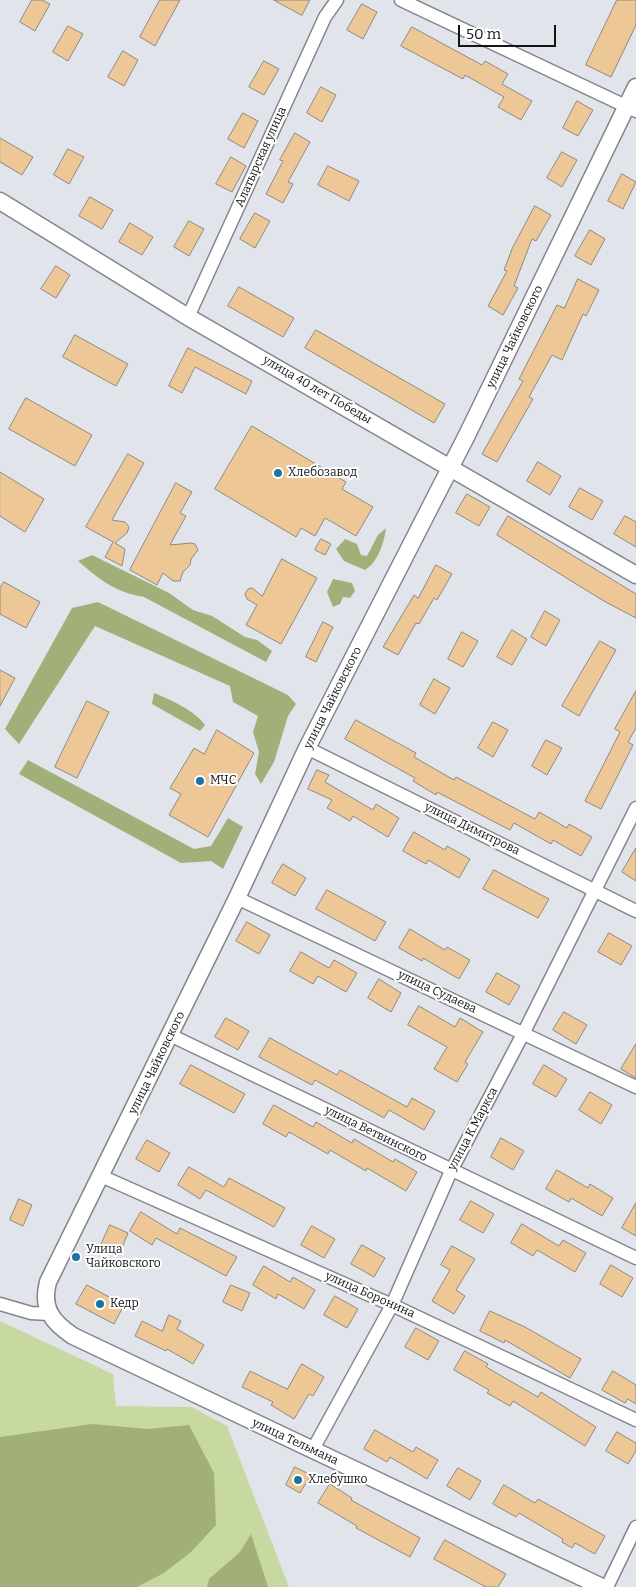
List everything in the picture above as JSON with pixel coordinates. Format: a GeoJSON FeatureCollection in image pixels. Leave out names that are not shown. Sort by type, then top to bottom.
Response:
{"type":"FeatureCollection","features":[{"type":"Feature","properties":{"kind":"street","name":"Алатырская улица"},"geometry":{"type":"LineString","coordinates":[[188,317],[325,16],[337,0]]}},
{"type":"Feature","properties":{"kind":"street"},"geometry":{"type":"LineString","coordinates":[[401,0],[631,109]]}},
{"type":"Feature","properties":{"kind":"street","name":"улица Чайковского"},"geometry":{"type":"LineString","coordinates":[[49,1314],[45,1294],[48,1282],[237,898],[308,748],[631,109],[636,87]]}},
{"type":"Feature","properties":{"kind":"street","name":"улица 40 лет Победы"},"geometry":{"type":"LineString","coordinates":[[0,201],[188,317],[636,575]]}},
{"type":"Feature","properties":{"kind":"street","name":"улица Димитрова"},"geometry":{"type":"LineString","coordinates":[[308,748],[636,911]]}},
{"type":"Feature","properties":{"kind":"street","name":"улица К.Маркса"},"geometry":{"type":"LineString","coordinates":[[312,1450],[392,1305],[451,1170],[524,1032],[636,808]]}},
{"type":"Feature","properties":{"kind":"street","name":"улица Судаева"},"geometry":{"type":"LineString","coordinates":[[237,898],[524,1032],[636,1087]]}},
{"type":"Feature","properties":{"kind":"street","name":"улица Ветвинского"},"geometry":{"type":"LineString","coordinates":[[170,1035],[636,1258]]}},
{"type":"Feature","properties":{"kind":"street","name":"улица Боронина"},"geometry":{"type":"LineString","coordinates":[[101,1176],[392,1305],[636,1420]]}},
{"type":"Feature","properties":{"kind":"street"},"geometry":{"type":"LineString","coordinates":[[0,1304],[31,1314],[49,1314]]}},
{"type":"Feature","properties":{"kind":"street","name":"улица Тельмана"},"geometry":{"type":"LineString","coordinates":[[49,1314],[60,1327],[74,1336],[602,1587]]}},
{"type":"Feature","properties":{"kind":"street"},"geometry":{"type":"LineString","coordinates":[[607,1587],[636,1527]]}},
{"type":"Feature","properties":{"kind":"green space"},"geometry":{"type":"Polygon","coordinates":[[[386,528],[380,552],[370,567],[365,570],[344,561],[336,549],[345,539],[357,544],[361,555],[367,556],[378,535],[386,528]]]}},
{"type":"Feature","properties":{"kind":"green space"},"geometry":{"type":"Polygon","coordinates":[[[92,555],[169,593],[193,610],[212,616],[245,637],[257,640],[272,651],[266,662],[144,597],[125,592],[108,584],[78,561],[92,555]]]}},
{"type":"Feature","properties":{"kind":"green space"},"geometry":{"type":"Polygon","coordinates":[[[333,579],[352,583],[355,591],[350,598],[343,597],[340,604],[333,607],[327,592],[333,579]]]}},
{"type":"Feature","properties":{"kind":"green space"},"geometry":{"type":"Polygon","coordinates":[[[98,602],[288,695],[296,704],[288,716],[274,762],[261,784],[255,774],[259,752],[253,732],[258,716],[233,702],[230,686],[95,626],[19,744],[5,729],[72,608],[98,602]]]}},
{"type":"Feature","properties":{"kind":"green space"},"geometry":{"type":"Polygon","coordinates":[[[154,693],[189,710],[205,725],[200,731],[152,704],[154,693]]]}},
{"type":"Feature","properties":{"kind":"green space"},"geometry":{"type":"Polygon","coordinates":[[[28,760],[194,849],[211,846],[228,818],[243,827],[223,869],[211,861],[181,863],[19,774],[28,760]]]}},
{"type":"Feature","properties":{"kind":"green space"},"geometry":{"type":"Polygon","coordinates":[[[0,1321],[113,1374],[116,1406],[192,1407],[227,1426],[289,1587],[0,1587],[0,1321]]]}},
{"type":"Feature","properties":{"kind":"green space"},"geometry":{"type":"Polygon","coordinates":[[[92,1424],[148,1429],[189,1425],[214,1473],[216,1525],[191,1552],[164,1573],[137,1587],[0,1587],[0,1437],[92,1424]]]}},
{"type":"Feature","properties":{"kind":"green space"},"geometry":{"type":"Polygon","coordinates":[[[251,1534],[268,1587],[207,1587],[209,1579],[240,1552],[251,1534]]]}},
{"type":"Feature","properties":{"kind":"building"},"geometry":{"type":"Polygon","coordinates":[[[32,0],[42,0],[50,4],[35,31],[20,22],[32,0]]]}},
{"type":"Feature","properties":{"kind":"building"},"geometry":{"type":"Polygon","coordinates":[[[160,0],[180,0],[155,46],[140,37],[160,0]]]}},
{"type":"Feature","properties":{"kind":"building"},"geometry":{"type":"Polygon","coordinates":[[[274,0],[310,0],[302,15],[274,0]]]}},
{"type":"Feature","properties":{"kind":"building"},"geometry":{"type":"Polygon","coordinates":[[[617,0],[636,0],[636,25],[611,77],[586,65],[617,0]]]}},
{"type":"Feature","properties":{"kind":"building"},"geometry":{"type":"Polygon","coordinates":[[[362,4],[377,12],[363,39],[347,30],[362,4]]]}},
{"type":"Feature","properties":{"kind":"building"},"geometry":{"type":"Polygon","coordinates":[[[68,26],[83,34],[68,61],[53,52],[68,26]]]}},
{"type":"Feature","properties":{"kind":"building"},"geometry":{"type":"Polygon","coordinates":[[[412,27],[482,65],[485,61],[508,74],[502,84],[532,101],[521,120],[498,107],[504,97],[465,75],[463,79],[401,46],[412,27]]]}},
{"type":"Feature","properties":{"kind":"building"},"geometry":{"type":"Polygon","coordinates":[[[123,51],[138,60],[124,86],[108,77],[123,51]]]}},
{"type":"Feature","properties":{"kind":"building"},"geometry":{"type":"Polygon","coordinates":[[[264,61],[279,69],[264,95],[249,87],[264,61]]]}},
{"type":"Feature","properties":{"kind":"building"},"geometry":{"type":"Polygon","coordinates":[[[321,87],[336,95],[322,122],[307,113],[321,87]]]}},
{"type":"Feature","properties":{"kind":"building"},"geometry":{"type":"Polygon","coordinates":[[[577,101],[593,110],[578,136],[563,128],[577,101]]]}},
{"type":"Feature","properties":{"kind":"building"},"geometry":{"type":"Polygon","coordinates":[[[243,113],[258,121],[244,148],[228,139],[243,113]]]}},
{"type":"Feature","properties":{"kind":"building"},"geometry":{"type":"Polygon","coordinates":[[[295,133],[310,142],[288,182],[293,184],[283,203],[266,194],[283,161],[280,160],[295,133]]]}},
{"type":"Feature","properties":{"kind":"building"},"geometry":{"type":"Polygon","coordinates":[[[0,138],[33,157],[22,175],[0,162],[0,138]]]}},
{"type":"Feature","properties":{"kind":"building"},"geometry":{"type":"Polygon","coordinates":[[[68,149],[84,157],[69,184],[54,175],[68,149]]]}},
{"type":"Feature","properties":{"kind":"building"},"geometry":{"type":"Polygon","coordinates":[[[562,152],[577,160],[562,187],[547,178],[562,152]]]}},
{"type":"Feature","properties":{"kind":"building"},"geometry":{"type":"Polygon","coordinates":[[[231,157],[246,166],[232,192],[216,184],[231,157]]]}},
{"type":"Feature","properties":{"kind":"building"},"geometry":{"type":"Polygon","coordinates":[[[328,166],[359,181],[349,201],[318,185],[328,166]]]}},
{"type":"Feature","properties":{"kind":"building"},"geometry":{"type":"Polygon","coordinates":[[[622,174],[636,182],[623,209],[608,201],[622,174]]]}},
{"type":"Feature","properties":{"kind":"building"},"geometry":{"type":"Polygon","coordinates":[[[90,197],[113,210],[102,229],[79,216],[90,197]]]}},
{"type":"Feature","properties":{"kind":"building"},"geometry":{"type":"Polygon","coordinates":[[[535,206],[551,215],[536,241],[532,239],[514,286],[518,288],[503,315],[488,306],[507,271],[504,270],[512,249],[535,206]]]}},
{"type":"Feature","properties":{"kind":"building"},"geometry":{"type":"Polygon","coordinates":[[[255,213],[270,221],[255,248],[240,239],[255,213]]]}},
{"type":"Feature","properties":{"kind":"building"},"geometry":{"type":"Polygon","coordinates":[[[189,221],[204,229],[189,256],[174,247],[189,221]]]}},
{"type":"Feature","properties":{"kind":"building"},"geometry":{"type":"Polygon","coordinates":[[[130,223],[153,237],[142,255],[119,242],[130,223]]]}},
{"type":"Feature","properties":{"kind":"building"},"geometry":{"type":"Polygon","coordinates":[[[590,230],[605,239],[591,265],[575,256],[590,230]]]}},
{"type":"Feature","properties":{"kind":"building"},"geometry":{"type":"Polygon","coordinates":[[[56,266],[70,275],[56,298],[41,289],[56,266]]]}},
{"type":"Feature","properties":{"kind":"building"},"geometry":{"type":"Polygon","coordinates":[[[578,279],[599,290],[586,316],[583,314],[562,360],[552,355],[529,397],[533,399],[497,462],[482,454],[523,381],[519,379],[557,305],[564,308],[578,279]]]}},
{"type":"Feature","properties":{"kind":"building"},"geometry":{"type":"Polygon","coordinates":[[[239,287],[294,318],[283,337],[228,306],[239,287]]]}},
{"type":"Feature","properties":{"kind":"building"},"geometry":{"type":"Polygon","coordinates":[[[316,330],[445,404],[434,423],[305,348],[316,330]]]}},
{"type":"Feature","properties":{"kind":"building"},"geometry":{"type":"Polygon","coordinates":[[[75,335],[128,364],[116,386],[63,357],[75,335]]]}},
{"type":"Feature","properties":{"kind":"building"},"geometry":{"type":"Polygon","coordinates":[[[188,348],[252,381],[246,394],[195,367],[182,393],[169,386],[188,348]]]}},
{"type":"Feature","properties":{"kind":"building"},"geometry":{"type":"Polygon","coordinates":[[[26,398],[92,435],[75,466],[9,429],[26,398]]]}},
{"type":"Feature","properties":{"kind":"building","name":"Хлебозавод"},"geometry":{"type":"Polygon","coordinates":[[[252,426],[346,482],[342,489],[373,507],[356,536],[325,518],[315,536],[301,528],[296,537],[215,489],[252,426]]]}},
{"type":"Feature","properties":{"kind":"building"},"geometry":{"type":"Polygon","coordinates":[[[128,454],[144,463],[112,520],[125,522],[129,527],[127,533],[115,543],[125,549],[122,566],[105,557],[113,542],[86,527],[128,454]]]}},
{"type":"Feature","properties":{"kind":"building"},"geometry":{"type":"Polygon","coordinates":[[[538,462],[561,476],[550,495],[527,481],[538,462]]]}},
{"type":"Feature","properties":{"kind":"building"},"geometry":{"type":"Polygon","coordinates":[[[0,472],[44,499],[25,532],[0,516],[0,472]]]}},
{"type":"Feature","properties":{"kind":"building"},"geometry":{"type":"Polygon","coordinates":[[[176,483],[192,492],[180,513],[186,516],[170,545],[191,543],[195,544],[198,550],[191,559],[190,565],[183,572],[180,581],[173,581],[163,573],[157,585],[130,570],[176,483]]]}},
{"type":"Feature","properties":{"kind":"building"},"geometry":{"type":"Polygon","coordinates":[[[580,488],[603,501],[592,520],[569,507],[580,488]]]}},
{"type":"Feature","properties":{"kind":"building"},"geometry":{"type":"Polygon","coordinates":[[[467,494],[490,507],[479,526],[456,513],[467,494]]]}},
{"type":"Feature","properties":{"kind":"building"},"geometry":{"type":"Polygon","coordinates":[[[508,516],[636,594],[636,618],[602,600],[497,535],[508,516]]]}},
{"type":"Feature","properties":{"kind":"building"},"geometry":{"type":"Polygon","coordinates":[[[625,516],[636,522],[636,547],[614,534],[625,516]]]}},
{"type":"Feature","properties":{"kind":"building"},"geometry":{"type":"Polygon","coordinates":[[[321,539],[331,544],[325,555],[315,550],[321,539]]]}},
{"type":"Feature","properties":{"kind":"building"},"geometry":{"type":"Polygon","coordinates":[[[282,559],[317,578],[281,644],[246,625],[257,605],[247,599],[245,594],[248,589],[252,588],[262,596],[282,559]]]}},
{"type":"Feature","properties":{"kind":"building"},"geometry":{"type":"Polygon","coordinates":[[[436,565],[452,574],[437,600],[434,598],[419,624],[416,623],[398,655],[383,647],[414,595],[418,598],[436,565]]]}},
{"type":"Feature","properties":{"kind":"building"},"geometry":{"type":"Polygon","coordinates":[[[4,582],[40,602],[26,628],[0,614],[0,588],[4,582]]]}},
{"type":"Feature","properties":{"kind":"building"},"geometry":{"type":"Polygon","coordinates":[[[545,611],[560,620],[546,646],[531,637],[545,611]]]}},
{"type":"Feature","properties":{"kind":"building"},"geometry":{"type":"Polygon","coordinates":[[[323,622],[333,627],[316,662],[306,657],[323,622]]]}},
{"type":"Feature","properties":{"kind":"building"},"geometry":{"type":"Polygon","coordinates":[[[512,630],[527,639],[512,665],[497,657],[512,630]]]}},
{"type":"Feature","properties":{"kind":"building"},"geometry":{"type":"Polygon","coordinates":[[[462,632],[478,641],[463,667],[448,659],[462,632]]]}},
{"type":"Feature","properties":{"kind":"building"},"geometry":{"type":"Polygon","coordinates":[[[600,641],[616,650],[579,716],[562,706],[600,641]]]}},
{"type":"Feature","properties":{"kind":"building"},"geometry":{"type":"Polygon","coordinates":[[[0,670],[15,678],[0,706],[0,670]]]}},
{"type":"Feature","properties":{"kind":"building"},"geometry":{"type":"Polygon","coordinates":[[[434,679],[450,688],[435,714],[420,705],[434,679]]]}},
{"type":"Feature","properties":{"kind":"building"},"geometry":{"type":"Polygon","coordinates":[[[636,691],[636,728],[628,742],[633,745],[601,809],[585,801],[620,732],[615,729],[636,691]]]}},
{"type":"Feature","properties":{"kind":"building"},"geometry":{"type":"Polygon","coordinates":[[[87,701],[109,712],[77,778],[55,767],[87,701]]]}},
{"type":"Feature","properties":{"kind":"building"},"geometry":{"type":"Polygon","coordinates":[[[356,720],[416,753],[414,757],[454,780],[456,777],[535,819],[539,812],[567,828],[569,824],[592,837],[581,856],[553,840],[551,844],[514,823],[510,830],[437,792],[436,795],[413,781],[415,778],[345,739],[356,720]]]}},
{"type":"Feature","properties":{"kind":"building"},"geometry":{"type":"Polygon","coordinates":[[[493,722],[508,730],[493,757],[478,748],[493,722]]]}},
{"type":"Feature","properties":{"kind":"building","name":"МЧС"},"geometry":{"type":"Polygon","coordinates":[[[217,730],[254,753],[208,837],[169,815],[181,794],[170,788],[194,748],[204,754],[217,730]]]}},
{"type":"Feature","properties":{"kind":"building"},"geometry":{"type":"Polygon","coordinates":[[[546,740],[562,748],[547,775],[532,766],[546,740]]]}},
{"type":"Feature","properties":{"kind":"building"},"geometry":{"type":"Polygon","coordinates":[[[317,770],[329,775],[325,782],[373,810],[376,804],[399,818],[388,837],[353,816],[350,821],[327,808],[332,800],[308,789],[317,770]]]}},
{"type":"Feature","properties":{"kind":"building"},"geometry":{"type":"Polygon","coordinates":[[[414,832],[445,850],[447,846],[470,859],[459,878],[428,860],[426,864],[403,851],[414,832]]]}},
{"type":"Feature","properties":{"kind":"building"},"geometry":{"type":"Polygon","coordinates":[[[636,848],[636,881],[622,872],[636,848]]]}},
{"type":"Feature","properties":{"kind":"building"},"geometry":{"type":"Polygon","coordinates":[[[283,864],[306,878],[295,896],[272,883],[283,864]]]}},
{"type":"Feature","properties":{"kind":"building"},"geometry":{"type":"Polygon","coordinates":[[[494,870],[549,899],[538,918],[483,889],[494,870]]]}},
{"type":"Feature","properties":{"kind":"building"},"geometry":{"type":"Polygon","coordinates":[[[327,890],[386,922],[375,941],[316,909],[327,890]]]}},
{"type":"Feature","properties":{"kind":"building"},"geometry":{"type":"Polygon","coordinates":[[[247,922],[270,935],[259,954],[236,941],[247,922]]]}},
{"type":"Feature","properties":{"kind":"building"},"geometry":{"type":"Polygon","coordinates":[[[410,929],[445,950],[447,947],[470,960],[459,979],[423,958],[422,961],[399,948],[410,929]]]}},
{"type":"Feature","properties":{"kind":"building"},"geometry":{"type":"Polygon","coordinates":[[[609,933],[632,946],[621,965],[598,952],[609,933]]]}},
{"type":"Feature","properties":{"kind":"building"},"geometry":{"type":"Polygon","coordinates":[[[301,952],[329,968],[334,960],[357,973],[346,992],[318,976],[313,984],[290,971],[301,952]]]}},
{"type":"Feature","properties":{"kind":"building"},"geometry":{"type":"Polygon","coordinates":[[[497,973],[520,986],[509,1005],[486,992],[497,973]]]}},
{"type":"Feature","properties":{"kind":"building"},"geometry":{"type":"Polygon","coordinates":[[[379,979],[401,993],[391,1012],[368,998],[379,979]]]}},
{"type":"Feature","properties":{"kind":"building"},"geometry":{"type":"Polygon","coordinates":[[[419,1006],[455,1027],[460,1018],[483,1032],[465,1062],[468,1064],[457,1082],[434,1069],[447,1047],[408,1025],[419,1006]]]}},
{"type":"Feature","properties":{"kind":"building"},"geometry":{"type":"Polygon","coordinates":[[[564,1012],[587,1025],[576,1044],[553,1030],[564,1012]]]}},
{"type":"Feature","properties":{"kind":"building"},"geometry":{"type":"Polygon","coordinates":[[[226,1018],[249,1031],[238,1050],[215,1037],[226,1018]]]}},
{"type":"Feature","properties":{"kind":"building"},"geometry":{"type":"Polygon","coordinates":[[[270,1038],[337,1075],[340,1070],[407,1107],[412,1098],[435,1111],[424,1130],[389,1110],[384,1118],[315,1080],[312,1085],[259,1057],[270,1038]]]}},
{"type":"Feature","properties":{"kind":"building"},"geometry":{"type":"Polygon","coordinates":[[[636,1044],[636,1078],[621,1069],[636,1044]]]}},
{"type":"Feature","properties":{"kind":"building"},"geometry":{"type":"Polygon","coordinates":[[[191,1065],[245,1094],[234,1113],[180,1084],[191,1065]]]}},
{"type":"Feature","properties":{"kind":"building"},"geometry":{"type":"Polygon","coordinates":[[[544,1065],[567,1079],[556,1097],[533,1084],[544,1065]]]}},
{"type":"Feature","properties":{"kind":"building"},"geometry":{"type":"Polygon","coordinates":[[[590,1092],[612,1105],[601,1124],[579,1110],[590,1092]]]}},
{"type":"Feature","properties":{"kind":"building"},"geometry":{"type":"Polygon","coordinates":[[[274,1105],[313,1127],[316,1122],[352,1143],[354,1139],[393,1162],[395,1159],[417,1172],[406,1191],[367,1168],[366,1171],[330,1150],[328,1154],[289,1132],[286,1137],[263,1124],[274,1105]]]}},
{"type":"Feature","properties":{"kind":"building"},"geometry":{"type":"Polygon","coordinates":[[[501,1138],[524,1151],[513,1170],[491,1157],[501,1138]]]}},
{"type":"Feature","properties":{"kind":"building"},"geometry":{"type":"Polygon","coordinates":[[[147,1140],[170,1153],[159,1172],[136,1159],[147,1140]]]}},
{"type":"Feature","properties":{"kind":"building"},"geometry":{"type":"Polygon","coordinates":[[[189,1167],[224,1187],[229,1178],[285,1208],[274,1227],[206,1190],[200,1199],[178,1185],[189,1167]]]}},
{"type":"Feature","properties":{"kind":"building"},"geometry":{"type":"Polygon","coordinates":[[[557,1170],[588,1188],[590,1184],[613,1198],[602,1216],[571,1198],[569,1202],[546,1189],[557,1170]]]}},
{"type":"Feature","properties":{"kind":"building"},"geometry":{"type":"Polygon","coordinates":[[[19,1199],[32,1205],[23,1226],[10,1220],[19,1199]]]}},
{"type":"Feature","properties":{"kind":"building"},"geometry":{"type":"Polygon","coordinates":[[[471,1201],[494,1214],[483,1233],[460,1220],[471,1201]]]}},
{"type":"Feature","properties":{"kind":"building"},"geometry":{"type":"Polygon","coordinates":[[[636,1203],[636,1236],[622,1228],[636,1203]]]}},
{"type":"Feature","properties":{"kind":"building"},"geometry":{"type":"Polygon","coordinates":[[[141,1212],[177,1234],[180,1228],[237,1257],[226,1276],[156,1238],[152,1245],[130,1231],[141,1212]]]}},
{"type":"Feature","properties":{"kind":"building"},"geometry":{"type":"Polygon","coordinates":[[[522,1224],[559,1246],[563,1240],[586,1253],[575,1272],[537,1250],[533,1256],[511,1243],[522,1224]]]}},
{"type":"Feature","properties":{"kind":"building"},"geometry":{"type":"Polygon","coordinates":[[[110,1225],[128,1233],[119,1255],[100,1247],[110,1225]]]}},
{"type":"Feature","properties":{"kind":"building"},"geometry":{"type":"Polygon","coordinates":[[[312,1226],[335,1239],[324,1258],[301,1245],[312,1226]]]}},
{"type":"Feature","properties":{"kind":"building"},"geometry":{"type":"Polygon","coordinates":[[[362,1245],[385,1258],[374,1277],[351,1264],[362,1245]]]}},
{"type":"Feature","properties":{"kind":"building"},"geometry":{"type":"Polygon","coordinates":[[[452,1246],[475,1259],[456,1290],[465,1296],[454,1314],[432,1301],[450,1270],[441,1265],[452,1246]]]}},
{"type":"Feature","properties":{"kind":"building"},"geometry":{"type":"Polygon","coordinates":[[[611,1265],[633,1278],[622,1297],[600,1284],[611,1265]]]}},
{"type":"Feature","properties":{"kind":"building"},"geometry":{"type":"Polygon","coordinates":[[[264,1266],[290,1282],[293,1277],[315,1290],[304,1309],[278,1294],[276,1299],[253,1285],[264,1266]]]}},
{"type":"Feature","properties":{"kind":"building","name":"Кедр"},"geometry":{"type":"Polygon","coordinates":[[[87,1285],[124,1305],[114,1324],[76,1304],[87,1285]]]}},
{"type":"Feature","properties":{"kind":"building"},"geometry":{"type":"Polygon","coordinates":[[[231,1285],[250,1293],[242,1311],[223,1302],[231,1285]]]}},
{"type":"Feature","properties":{"kind":"building"},"geometry":{"type":"Polygon","coordinates":[[[335,1296],[358,1309],[347,1328],[324,1315],[335,1296]]]}},
{"type":"Feature","properties":{"kind":"building"},"geometry":{"type":"Polygon","coordinates":[[[490,1311],[525,1327],[581,1359],[570,1378],[505,1340],[504,1343],[480,1331],[490,1311]]]}},
{"type":"Feature","properties":{"kind":"building"},"geometry":{"type":"Polygon","coordinates":[[[169,1315],[181,1321],[177,1329],[204,1345],[193,1364],[167,1349],[166,1351],[135,1336],[142,1321],[162,1331],[169,1315]]]}},
{"type":"Feature","properties":{"kind":"building"},"geometry":{"type":"Polygon","coordinates":[[[416,1328],[439,1341],[428,1360],[405,1347],[416,1328]]]}},
{"type":"Feature","properties":{"kind":"building"},"geometry":{"type":"Polygon","coordinates":[[[465,1351],[488,1364],[486,1367],[538,1397],[541,1392],[596,1427],[585,1446],[513,1401],[510,1406],[487,1393],[489,1390],[454,1370],[465,1351]]]}},
{"type":"Feature","properties":{"kind":"building"},"geometry":{"type":"Polygon","coordinates":[[[302,1364],[324,1377],[313,1396],[309,1394],[294,1419],[271,1405],[273,1402],[242,1387],[250,1371],[287,1389],[302,1364]]]}},
{"type":"Feature","properties":{"kind":"building"},"geometry":{"type":"Polygon","coordinates":[[[613,1371],[636,1385],[636,1404],[628,1399],[625,1403],[602,1390],[613,1371]]]}},
{"type":"Feature","properties":{"kind":"building"},"geometry":{"type":"Polygon","coordinates":[[[375,1430],[413,1452],[416,1447],[438,1460],[427,1479],[390,1457],[387,1462],[364,1449],[375,1430]]]}},
{"type":"Feature","properties":{"kind":"building"},"geometry":{"type":"Polygon","coordinates":[[[617,1432],[636,1443],[636,1451],[628,1464],[606,1451],[617,1432]]]}},
{"type":"Feature","properties":{"kind":"building","name":"Хлебушко"},"geometry":{"type":"Polygon","coordinates":[[[295,1467],[311,1475],[300,1493],[286,1485],[295,1467]]]}},
{"type":"Feature","properties":{"kind":"building"},"geometry":{"type":"Polygon","coordinates":[[[458,1468],[481,1481],[470,1500],[447,1486],[458,1468]]]}},
{"type":"Feature","properties":{"kind":"building"},"geometry":{"type":"Polygon","coordinates":[[[330,1484],[352,1498],[351,1500],[420,1538],[410,1557],[356,1528],[357,1526],[318,1503],[330,1484]]]}},
{"type":"Feature","properties":{"kind":"building"},"geometry":{"type":"Polygon","coordinates":[[[504,1485],[535,1503],[538,1499],[605,1536],[595,1554],[575,1543],[572,1548],[562,1542],[563,1539],[519,1513],[516,1517],[493,1504],[504,1485]]]}},
{"type":"Feature","properties":{"kind":"building"},"geometry":{"type":"Polygon","coordinates":[[[445,1540],[506,1574],[498,1587],[486,1587],[434,1559],[445,1540]]]}},
{"type":"Feature","properties":{"kind":"place","name":"Хлебозавод"},"geometry":{"type":"Point","coordinates":[278,473]}},
{"type":"Feature","properties":{"kind":"place","name":"МЧС"},"geometry":{"type":"Point","coordinates":[200,781]}},
{"type":"Feature","properties":{"kind":"place","name":"Улица Чайковского"},"geometry":{"type":"Point","coordinates":[76,1257]}},
{"type":"Feature","properties":{"kind":"place","name":"Кедр"},"geometry":{"type":"Point","coordinates":[100,1304]}},
{"type":"Feature","properties":{"kind":"place","name":"Хлебушко"},"geometry":{"type":"Point","coordinates":[298,1480]}}]}
